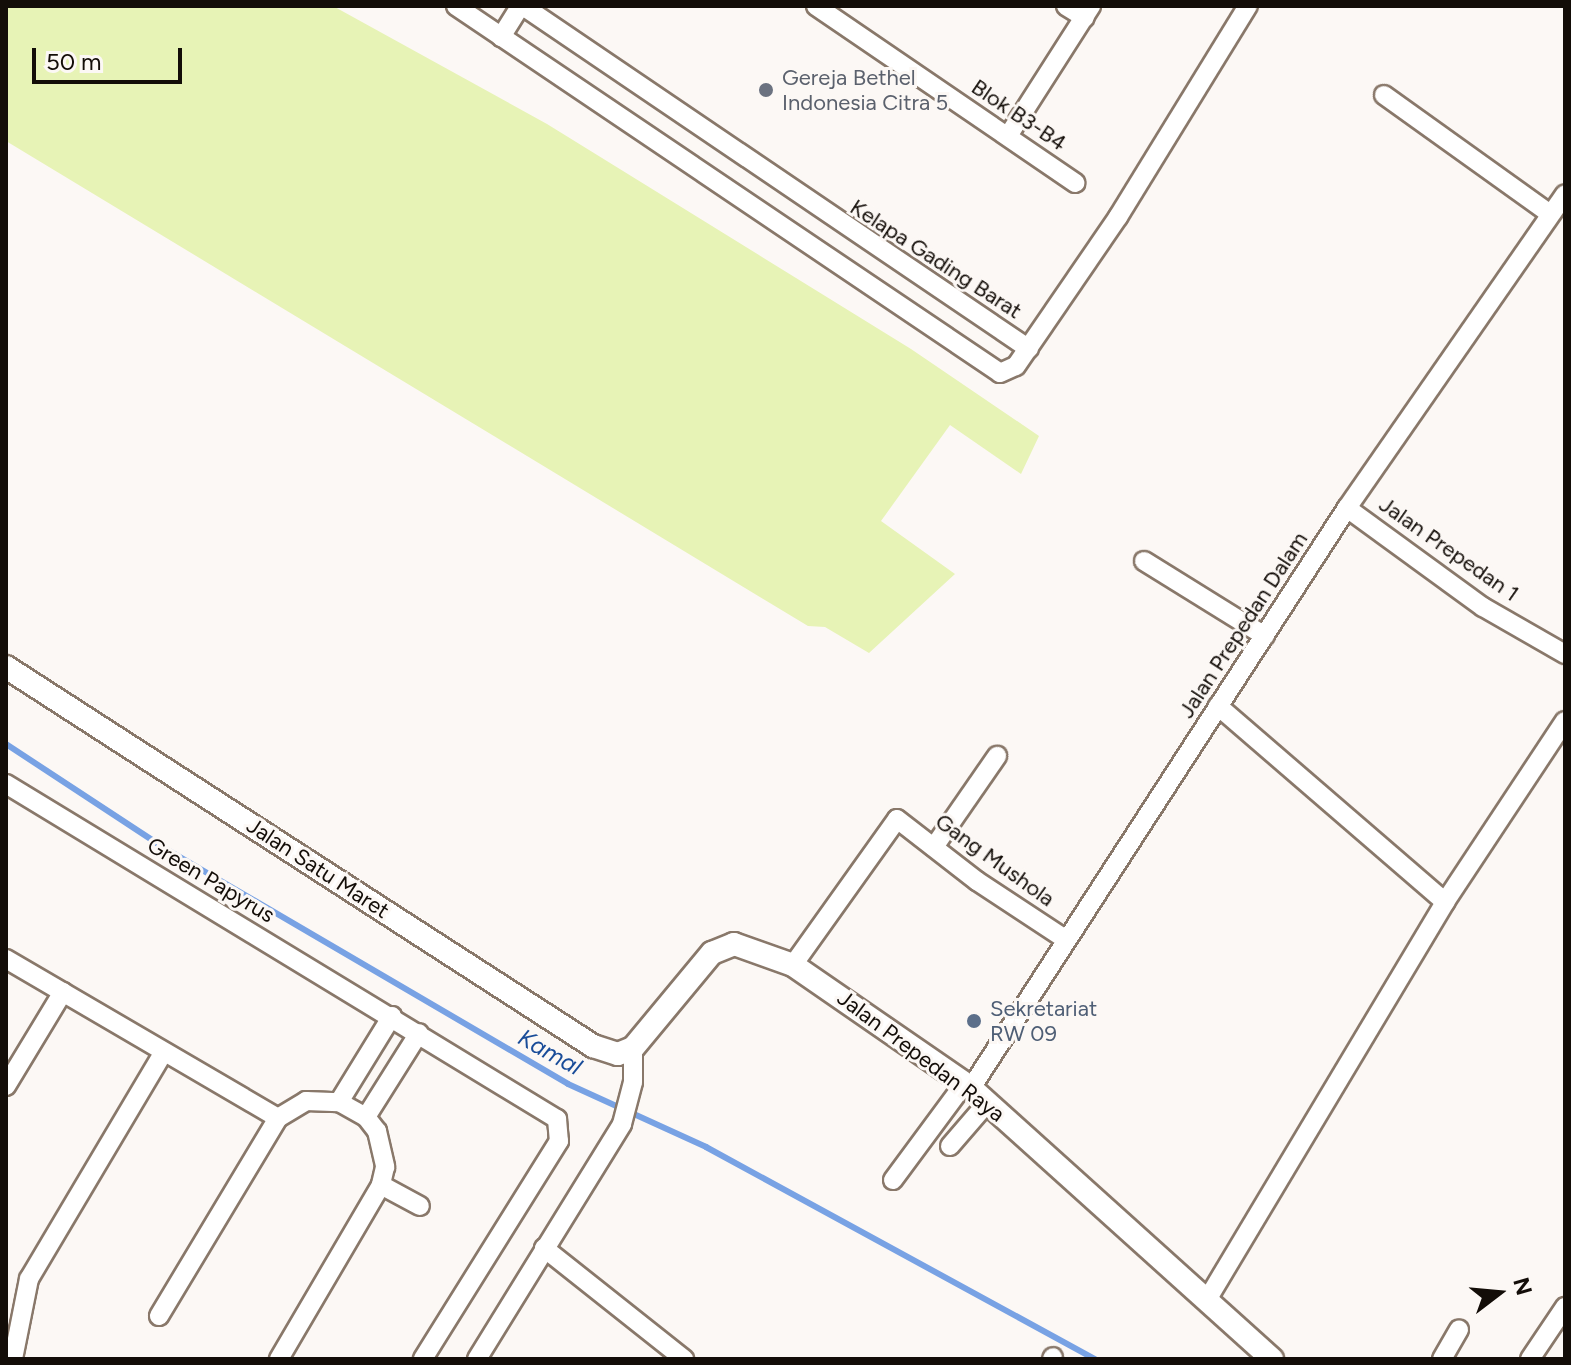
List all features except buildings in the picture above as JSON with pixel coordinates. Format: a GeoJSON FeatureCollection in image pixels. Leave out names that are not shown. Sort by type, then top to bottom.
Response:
{"type":"FeatureCollection","features":[{"type":"Feature","properties":{"kind":"street"},"geometry":{"type":"LineString","coordinates":[[456,6],[986,366],[1009,371],[1029,349]]}},
{"type":"Feature","properties":{"kind":"street"},"geometry":{"type":"LineString","coordinates":[[501,37],[521,6]]}},
{"type":"Feature","properties":{"kind":"street","name":"Kelapa Gading Barat"},"geometry":{"type":"LineString","coordinates":[[521,6],[1029,349],[1118,217],[1248,6]]}},
{"type":"Feature","properties":{"kind":"street","name":"Blok B3-B4"},"geometry":{"type":"LineString","coordinates":[[816,6],[1075,183]]}},
{"type":"Feature","properties":{"kind":"street"},"geometry":{"type":"LineString","coordinates":[[1008,136],[1088,12],[1066,6]]}},
{"type":"Feature","properties":{"kind":"street"},"geometry":{"type":"LineString","coordinates":[[1384,95],[1550,214]]}},
{"type":"Feature","properties":{"kind":"street","name":"Jalan Prepedan Dalam"},"geometry":{"type":"LineString","coordinates":[[974,1092],[1065,939],[1347,508],[1565,194]]}},
{"type":"Feature","properties":{"kind":"street","name":"Jalan Prepedan 1"},"geometry":{"type":"LineString","coordinates":[[1347,508],[1483,607],[1565,654]]}},
{"type":"Feature","properties":{"kind":"street"},"geometry":{"type":"LineString","coordinates":[[1144,561],[1265,636]]}},
{"type":"Feature","properties":{"kind":"street","name":"Jalan Satu Maret"},"geometry":{"type":"LineString","coordinates":[[6,667],[593,1046],[618,1054],[633,1048]]}},
{"type":"Feature","properties":{"kind":"street"},"geometry":{"type":"LineString","coordinates":[[1218,706],[1445,902]]}},
{"type":"Feature","properties":{"kind":"street"},"geometry":{"type":"LineString","coordinates":[[1207,1300],[1445,902],[1565,721]]}},
{"type":"Feature","properties":{"kind":"street"},"geometry":{"type":"LineString","coordinates":[[934,847],[997,756]]}},
{"type":"Feature","properties":{"kind":"street","name":"Green Papyrus"},"geometry":{"type":"LineString","coordinates":[[6,784],[549,1112],[561,1133],[423,1359]]}},
{"type":"Feature","properties":{"kind":"street","name":"Gang Mushola"},"geometry":{"type":"LineString","coordinates":[[793,965],[897,819],[1065,939]]}},
{"type":"Feature","properties":{"kind":"street","name":"Jalan Prepedan Raya"},"geometry":{"type":"LineString","coordinates":[[633,1048],[712,953],[734,944],[793,965],[974,1092],[1272,1359]]}},
{"type":"Feature","properties":{"kind":"street"},"geometry":{"type":"LineString","coordinates":[[6,959],[278,1118]]}},
{"type":"Feature","properties":{"kind":"street"},"geometry":{"type":"LineString","coordinates":[[6,1086],[63,992]]}},
{"type":"Feature","properties":{"kind":"street"},"geometry":{"type":"LineString","coordinates":[[339,1102],[392,1016]]}},
{"type":"Feature","properties":{"kind":"street"},"geometry":{"type":"LineString","coordinates":[[366,1117],[419,1033]]}},
{"type":"Feature","properties":{"kind":"street"},"geometry":{"type":"LineString","coordinates":[[477,1359],[622,1124],[633,1082],[633,1048]]}},
{"type":"Feature","properties":{"kind":"street"},"geometry":{"type":"LineString","coordinates":[[13,1359],[21,1305],[29,1279],[164,1052]]}},
{"type":"Feature","properties":{"kind":"street"},"geometry":{"type":"LineString","coordinates":[[950,1146],[974,1092]]}},
{"type":"Feature","properties":{"kind":"street"},"geometry":{"type":"LineString","coordinates":[[893,1180],[974,1092]]}},
{"type":"Feature","properties":{"kind":"street"},"geometry":{"type":"LineString","coordinates":[[159,1316],[278,1118],[306,1101],[339,1102],[366,1117],[383,1148],[381,1185],[279,1359]]}},
{"type":"Feature","properties":{"kind":"street"},"geometry":{"type":"LineString","coordinates":[[381,1185],[420,1206]]}},
{"type":"Feature","properties":{"kind":"street"},"geometry":{"type":"LineString","coordinates":[[544,1248],[684,1359]]}},
{"type":"Feature","properties":{"kind":"street"},"geometry":{"type":"LineString","coordinates":[[21,1305],[27,1359]]}},
{"type":"Feature","properties":{"kind":"street"},"geometry":{"type":"LineString","coordinates":[[1530,1359],[1565,1307]]}},
{"type":"Feature","properties":{"kind":"street"},"geometry":{"type":"LineString","coordinates":[[1442,1359],[1459,1329]]}},
{"type":"Feature","properties":{"kind":"green space"},"geometry":{"type":"Polygon","coordinates":[[[6,6],[333,6],[547,124],[911,349],[1039,436],[1021,474],[950,425],[881,521],[955,574],[869,653],[825,627],[808,626],[6,141],[6,6]]]}},
{"type":"Feature","properties":{"kind":"waterway","name":"Kamal"},"geometry":{"type":"LineString","coordinates":[[6,744],[161,846],[568,1084],[706,1147],[1095,1359]]}},
{"type":"Feature","properties":{"kind":"place","name":"Gereja Bethel Indonesia Citra 5"},"geometry":{"type":"Point","coordinates":[766,90]}},
{"type":"Feature","properties":{"kind":"place","name":"Sekretariat RW 09"},"geometry":{"type":"Point","coordinates":[974,1021]}}]}
